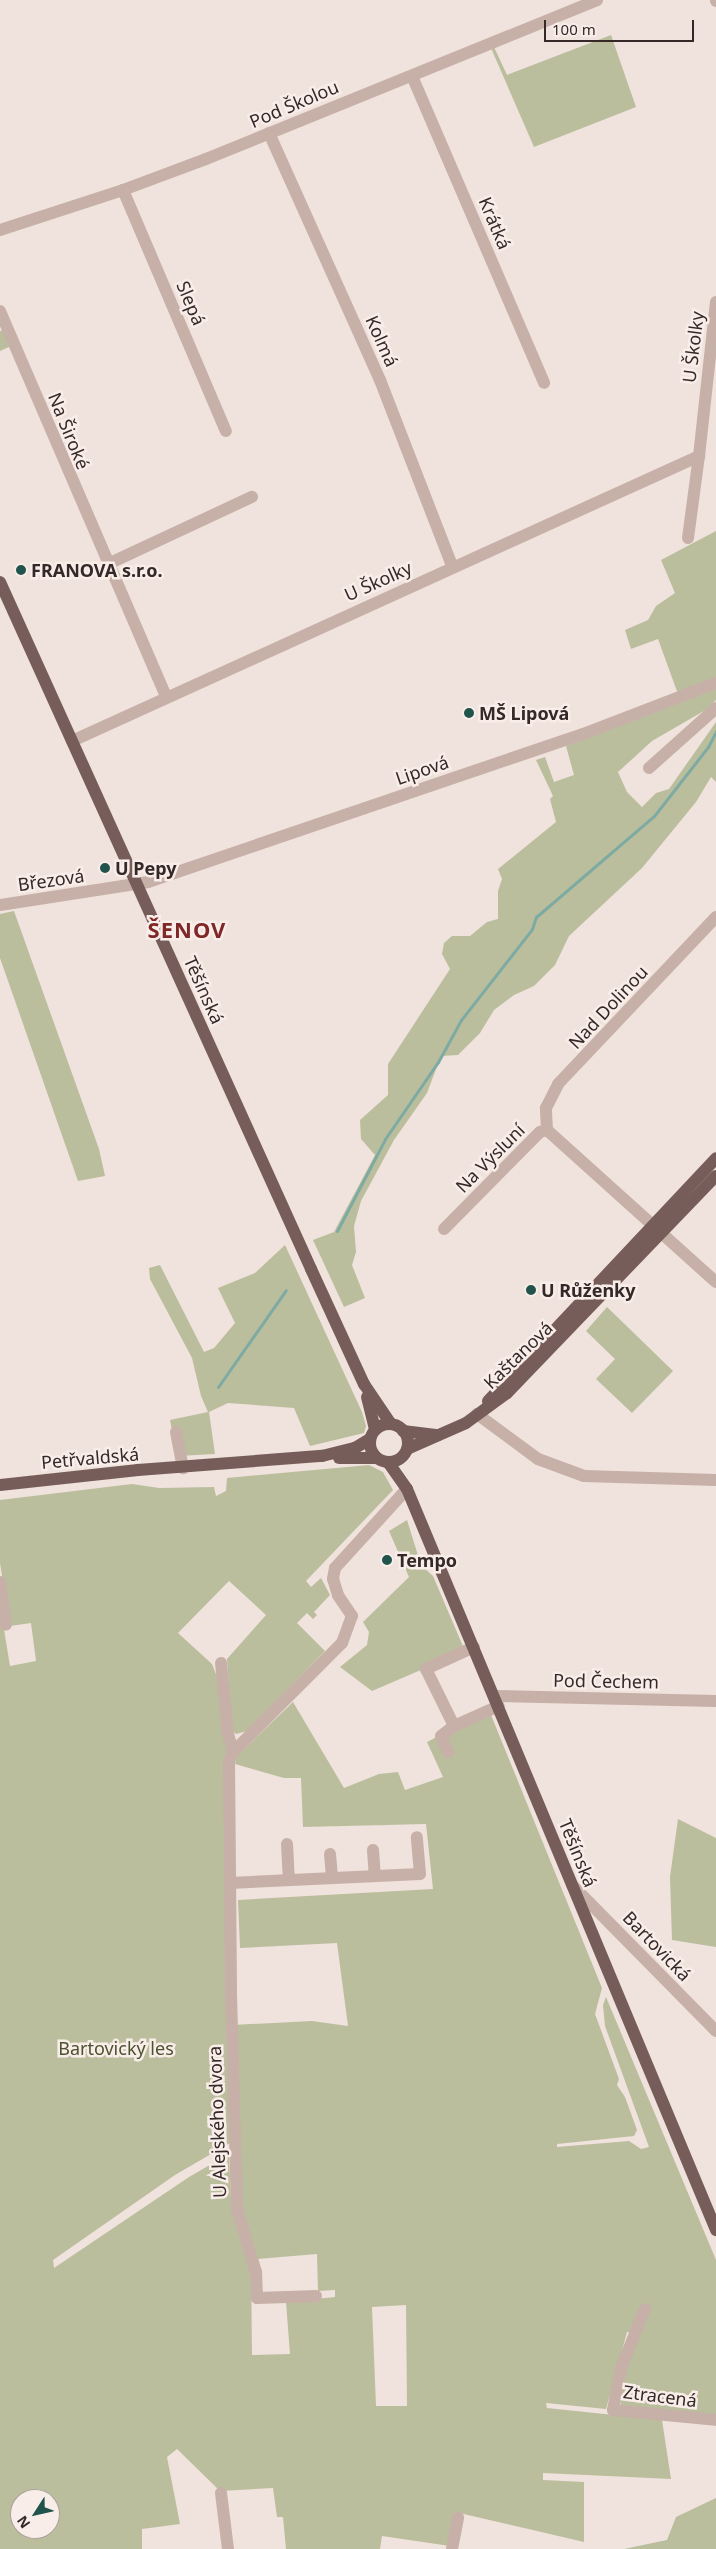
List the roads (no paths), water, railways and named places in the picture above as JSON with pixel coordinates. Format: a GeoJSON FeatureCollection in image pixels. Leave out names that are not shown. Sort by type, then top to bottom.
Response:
{"type":"FeatureCollection","features":[{"type":"Feature","properties":{"kind":"main road","name":"Těšínská"},"geometry":{"type":"LineString","coordinates":[[0,582],[364,1384],[390,1424]]}},
{"type":"Feature","properties":{"kind":"main road","name":"Kaštanová"},"geometry":{"type":"LineString","coordinates":[[405,1453],[477,1414],[526,1375],[657,1229],[716,1158]]}},
{"type":"Feature","properties":{"kind":"main road","name":"Kaštanová"},"geometry":{"type":"LineString","coordinates":[[657,1229],[716,1176]]}},
{"type":"Feature","properties":{"kind":"main road","name":"Těšínská"},"geometry":{"type":"LineString","coordinates":[[364,1384],[373,1434]]}},
{"type":"Feature","properties":{"kind":"main road"},"geometry":{"type":"LineString","coordinates":[[403,1431],[408,1439],[405,1453],[382,1460],[371,1449],[373,1434],[390,1424],[403,1431],[440,1435]]}},
{"type":"Feature","properties":{"kind":"main road","name":"Petřvaldská"},"geometry":{"type":"LineString","coordinates":[[0,1485],[322,1456],[355,1448],[373,1434]]}},
{"type":"Feature","properties":{"kind":"main road","name":"Těšínská"},"geometry":{"type":"LineString","coordinates":[[405,1453],[407,1489]]}},
{"type":"Feature","properties":{"kind":"main road","name":"Petřvaldská"},"geometry":{"type":"LineString","coordinates":[[322,1456],[382,1460]]}},
{"type":"Feature","properties":{"kind":"main road","name":"Těšínská"},"geometry":{"type":"LineString","coordinates":[[382,1460],[407,1489],[716,2230]]}},
{"type":"Feature","properties":{"kind":"street","name":"Pod Školou"},"geometry":{"type":"LineString","coordinates":[[0,230],[123,190],[412,76],[597,0]]}},
{"type":"Feature","properties":{"kind":"street","name":"Krátká"},"geometry":{"type":"LineString","coordinates":[[412,76],[544,383]]}},
{"type":"Feature","properties":{"kind":"street","name":"Kolmá"},"geometry":{"type":"LineString","coordinates":[[269,133],[380,380],[452,566]]}},
{"type":"Feature","properties":{"kind":"street","name":"Slepá"},"geometry":{"type":"LineString","coordinates":[[123,190],[226,430]]}},
{"type":"Feature","properties":{"kind":"street","name":"U Školky"},"geometry":{"type":"LineString","coordinates":[[688,538],[716,302]]}},
{"type":"Feature","properties":{"kind":"street","name":"Na Široké"},"geometry":{"type":"LineString","coordinates":[[0,312],[166,697]]}},
{"type":"Feature","properties":{"kind":"street","name":"U Školky"},"geometry":{"type":"LineString","coordinates":[[72,741],[452,566],[699,456]]}},
{"type":"Feature","properties":{"kind":"street"},"geometry":{"type":"LineString","coordinates":[[108,564],[252,497]]}},
{"type":"Feature","properties":{"kind":"street","name":"Lipová"},"geometry":{"type":"LineString","coordinates":[[137,884],[584,734],[716,683]]}},
{"type":"Feature","properties":{"kind":"street"},"geometry":{"type":"LineString","coordinates":[[649,768],[716,708]]}},
{"type":"Feature","properties":{"kind":"street","name":"Březová"},"geometry":{"type":"LineString","coordinates":[[0,905],[137,884]]}},
{"type":"Feature","properties":{"kind":"street","name":"Nad Dolinou"},"geometry":{"type":"LineString","coordinates":[[547,1130],[546,1108],[558,1084],[716,917]]}},
{"type":"Feature","properties":{"kind":"street","name":"Na Výsluní"},"geometry":{"type":"LineString","coordinates":[[444,1230],[540,1132],[547,1130],[716,1282]]}},
{"type":"Feature","properties":{"kind":"street"},"geometry":{"type":"LineString","coordinates":[[477,1414],[538,1459],[584,1476],[716,1480]]}},
{"type":"Feature","properties":{"kind":"street"},"geometry":{"type":"LineString","coordinates":[[176,1432],[183,1468]]}},
{"type":"Feature","properties":{"kind":"street"},"geometry":{"type":"LineString","coordinates":[[234,1752],[342,1643],[352,1616],[338,1595],[333,1579],[335,1568],[407,1489]]}},
{"type":"Feature","properties":{"kind":"street"},"geometry":{"type":"LineString","coordinates":[[0,1582],[6,1625]]}},
{"type":"Feature","properties":{"kind":"street"},"geometry":{"type":"LineString","coordinates":[[454,1726],[426,1669],[474,1647]]}},
{"type":"Feature","properties":{"kind":"street","name":"U Alejského dvora"},"geometry":{"type":"LineString","coordinates":[[221,1663],[228,1734],[234,1752],[228,1776],[238,2209],[256,2272],[257,2298],[316,2296]]}},
{"type":"Feature","properties":{"kind":"street"},"geometry":{"type":"LineString","coordinates":[[448,1752],[441,1736],[496,1701]]}},
{"type":"Feature","properties":{"kind":"street","name":"Pod Čechem"},"geometry":{"type":"LineString","coordinates":[[496,1701],[716,1701]]}},
{"type":"Feature","properties":{"kind":"street"},"geometry":{"type":"LineString","coordinates":[[230,1883],[420,1874],[417,1837]]}},
{"type":"Feature","properties":{"kind":"street"},"geometry":{"type":"LineString","coordinates":[[286,1844],[289,1880]]}},
{"type":"Feature","properties":{"kind":"street"},"geometry":{"type":"LineString","coordinates":[[372,1850],[375,1876]]}},
{"type":"Feature","properties":{"kind":"street"},"geometry":{"type":"LineString","coordinates":[[330,1854],[332,1878]]}},
{"type":"Feature","properties":{"kind":"street","name":"Bartovická"},"geometry":{"type":"LineString","coordinates":[[572,1885],[716,2031]]}},
{"type":"Feature","properties":{"kind":"street","name":"Ztracená"},"geometry":{"type":"LineString","coordinates":[[645,2309],[621,2368],[613,2410],[716,2420]]}},
{"type":"Feature","properties":{"kind":"street"},"geometry":{"type":"LineString","coordinates":[[221,2493],[228,2549]]}},
{"type":"Feature","properties":{"kind":"street"},"geometry":{"type":"LineString","coordinates":[[452,2549],[458,2518]]}},
{"type":"Feature","properties":{"kind":"waterway"},"geometry":{"type":"LineString","coordinates":[[337,1231],[385,1139],[438,1062],[461,1020],[532,929],[536,917],[654,816],[708,747],[716,731]]}},
{"type":"Feature","properties":{"kind":"waterway"},"geometry":{"type":"LineString","coordinates":[[218,1387],[286,1290]]}},
{"type":"Feature","properties":{"kind":"place","name":"FRANOVA s.r.o."},"geometry":{"type":"Point","coordinates":[21,570]}},
{"type":"Feature","properties":{"kind":"place","name":"MŠ Lipová"},"geometry":{"type":"Point","coordinates":[469,713]}},
{"type":"Feature","properties":{"kind":"place","name":"U Pepy"},"geometry":{"type":"Point","coordinates":[105,868]}},
{"type":"Feature","properties":{"kind":"place","name":"U Růženky"},"geometry":{"type":"Point","coordinates":[531,1290]}},
{"type":"Feature","properties":{"kind":"place","name":"Tempo"},"geometry":{"type":"Point","coordinates":[387,1560]}},
{"type":"Feature","properties":{"kind":"district","name":"ŠENOV"},"geometry":{"type":"Point","coordinates":[187,930]}},
{"type":"Feature","properties":{"kind":"park label","name":"Bartovický les"},"geometry":{"type":"Point","coordinates":[116,2048]}}]}
